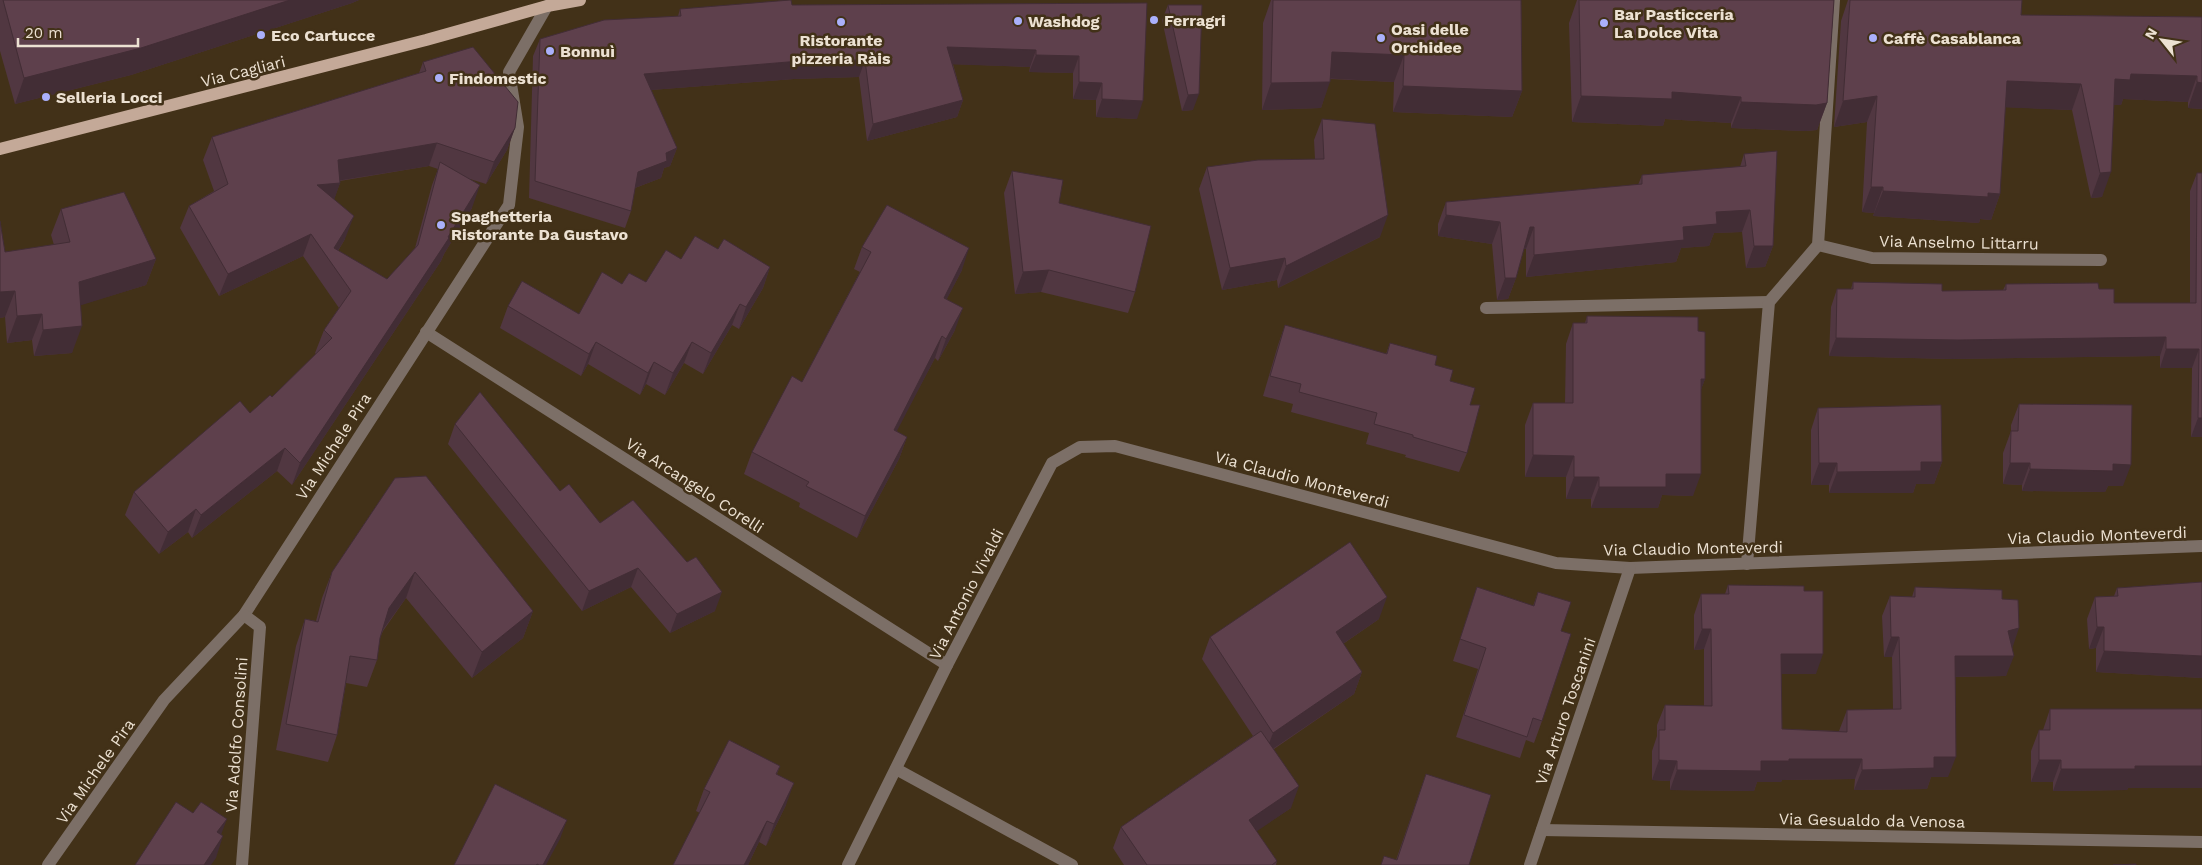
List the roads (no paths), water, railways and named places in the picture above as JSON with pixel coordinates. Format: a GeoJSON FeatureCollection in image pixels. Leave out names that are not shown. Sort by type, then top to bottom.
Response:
{"type":"FeatureCollection","features":[{"type":"Feature","properties":{"kind":"main road","name":"Via Cagliari"},"geometry":{"type":"LineString","coordinates":[[0,149],[426,40],[546,3],[580,0]]}},
{"type":"Feature","properties":{"kind":"street"},"geometry":{"type":"LineString","coordinates":[[1747,564],[1769,302],[1818,245],[1834,0]]}},
{"type":"Feature","properties":{"kind":"street","name":"Via Michele Pira"},"geometry":{"type":"LineString","coordinates":[[48,865],[164,700],[244,615],[509,205],[518,127],[508,72],[546,3]]}},
{"type":"Feature","properties":{"kind":"street","name":"Via Anselmo Littarru"},"geometry":{"type":"LineString","coordinates":[[1818,245],[1872,258],[2101,260]]}},
{"type":"Feature","properties":{"kind":"street"},"geometry":{"type":"LineString","coordinates":[[1486,308],[1769,302]]}},
{"type":"Feature","properties":{"kind":"street","name":"Via Arcangelo Corelli"},"geometry":{"type":"LineString","coordinates":[[426,332],[947,665]]}},
{"type":"Feature","properties":{"kind":"street","name":"Via Claudio Monteverdi"},"geometry":{"type":"LineString","coordinates":[[1080,447],[1115,446],[1556,563],[1630,568],[2202,546]]}},
{"type":"Feature","properties":{"kind":"street","name":"Via Antonio Vivaldi"},"geometry":{"type":"LineString","coordinates":[[848,865],[947,665],[1052,464],[1080,447]]}},
{"type":"Feature","properties":{"kind":"street","name":"Via Arturo Toscanini"},"geometry":{"type":"LineString","coordinates":[[1530,865],[1630,568]]}},
{"type":"Feature","properties":{"kind":"street","name":"Via Adolfo Consolini"},"geometry":{"type":"LineString","coordinates":[[242,865],[260,627],[244,615]]}},
{"type":"Feature","properties":{"kind":"street"},"geometry":{"type":"LineString","coordinates":[[896,769],[1072,865]]}},
{"type":"Feature","properties":{"kind":"street","name":"Via Gesualdo da Venosa"},"geometry":{"type":"LineString","coordinates":[[1542,830],[2202,842]]}},
{"type":"Feature","properties":{"kind":"place","name":"Ferragri"},"geometry":{"type":"Point","coordinates":[1154,20]}},
{"type":"Feature","properties":{"kind":"place","name":"Washdog"},"geometry":{"type":"Point","coordinates":[1018,21]}},
{"type":"Feature","properties":{"kind":"place","name":"Ristorante pizzeria Ràis"},"geometry":{"type":"Point","coordinates":[841,22]}},
{"type":"Feature","properties":{"kind":"place","name":"Bar Pasticceria La Dolce Vita"},"geometry":{"type":"Point","coordinates":[1604,23]}},
{"type":"Feature","properties":{"kind":"place","name":"Eco Cartucce"},"geometry":{"type":"Point","coordinates":[261,35]}},
{"type":"Feature","properties":{"kind":"place","name":"Oasi delle Orchidee"},"geometry":{"type":"Point","coordinates":[1381,38]}},
{"type":"Feature","properties":{"kind":"place","name":"Caffè Casablanca"},"geometry":{"type":"Point","coordinates":[1873,38]}},
{"type":"Feature","properties":{"kind":"place","name":"Bonnuì"},"geometry":{"type":"Point","coordinates":[550,51]}},
{"type":"Feature","properties":{"kind":"place","name":"Findomestic"},"geometry":{"type":"Point","coordinates":[439,78]}},
{"type":"Feature","properties":{"kind":"place","name":"Selleria Locci"},"geometry":{"type":"Point","coordinates":[46,97]}},
{"type":"Feature","properties":{"kind":"place","name":"Spaghetteria Ristorante Da Gustavo"},"geometry":{"type":"Point","coordinates":[441,225]}}]}
